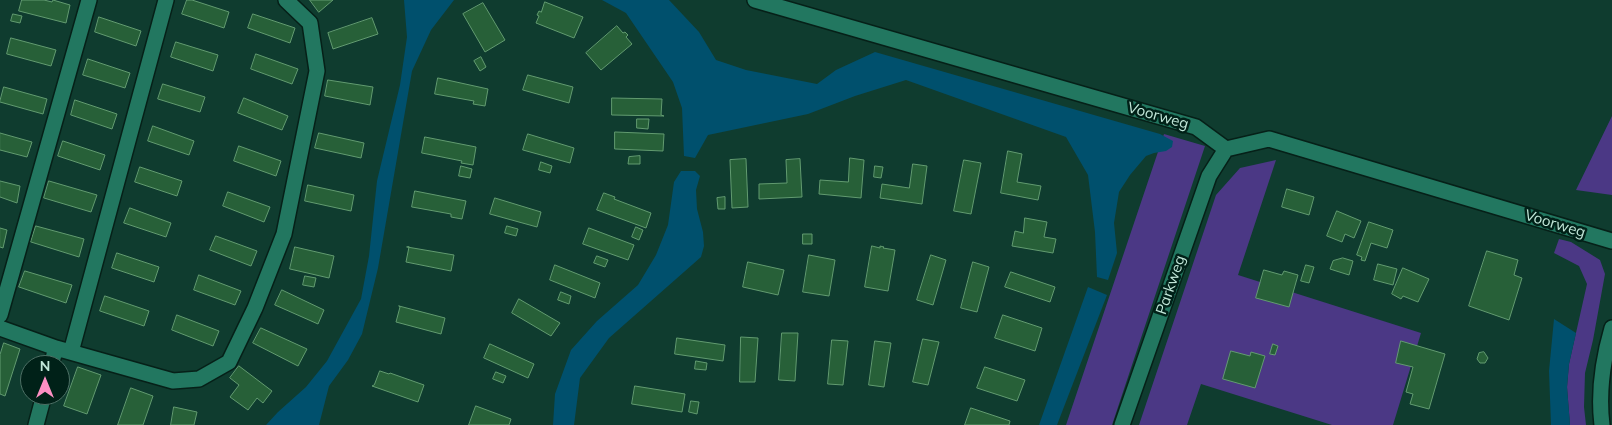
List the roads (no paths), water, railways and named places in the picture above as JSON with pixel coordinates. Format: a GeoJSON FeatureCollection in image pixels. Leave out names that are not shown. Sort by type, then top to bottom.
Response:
{"type":"FeatureCollection","features":[{"type":"Feature","properties":{"kind":"street"},"geometry":{"type":"LineString","coordinates":[[0,315],[89,0]]}},
{"type":"Feature","properties":{"kind":"street"},"geometry":{"type":"LineString","coordinates":[[71,352],[166,0]]}},
{"type":"Feature","properties":{"kind":"street"},"geometry":{"type":"LineString","coordinates":[[0,328],[56,348],[173,381],[199,379],[229,362],[254,308],[284,234],[317,71],[310,23],[286,0]]}},
{"type":"Feature","properties":{"kind":"street","name":"Voorweg"},"geometry":{"type":"LineString","coordinates":[[755,0],[1196,127],[1226,149],[1269,139],[1612,241]]}},
{"type":"Feature","properties":{"kind":"street","name":"Parkweg"},"geometry":{"type":"LineString","coordinates":[[1122,425],[1209,176],[1226,149]]}},
{"type":"Feature","properties":{"kind":"street"},"geometry":{"type":"LineString","coordinates":[[1602,425],[1602,386],[1605,354],[1612,328]]}},
{"type":"Feature","properties":{"kind":"street"},"geometry":{"type":"LineString","coordinates":[[54,355],[56,348]]}},
{"type":"Feature","properties":{"kind":"street"},"geometry":{"type":"LineString","coordinates":[[36,425],[41,405]]}},
{"type":"Feature","properties":{"kind":"water"},"geometry":{"type":"Polygon","coordinates":[[[404,0],[454,0],[431,30],[412,71],[378,268],[362,334],[348,360],[329,386],[319,425],[266,425],[306,387],[327,361],[361,299],[369,256],[377,181],[400,85],[407,37],[404,0]]]}},
{"type":"Feature","properties":{"kind":"water"},"geometry":{"type":"Polygon","coordinates":[[[602,0],[669,0],[699,32],[716,60],[746,70],[817,84],[836,70],[875,52],[1160,134],[1173,141],[1172,147],[1166,151],[1146,156],[1119,192],[1114,223],[1117,253],[1108,280],[1097,277],[1095,232],[1088,175],[1066,137],[906,80],[855,96],[808,114],[708,135],[695,158],[684,156],[682,108],[673,82],[626,13],[602,0]]]}},
{"type":"Feature","properties":{"kind":"water"},"geometry":{"type":"Polygon","coordinates":[[[681,171],[695,171],[700,176],[696,190],[697,209],[703,232],[704,246],[701,257],[609,338],[580,378],[574,425],[553,425],[555,394],[571,350],[597,321],[638,285],[656,255],[668,225],[674,182],[681,171]]]}},
{"type":"Feature","properties":{"kind":"water"},"geometry":{"type":"Polygon","coordinates":[[[1088,287],[1107,295],[1057,425],[1039,425],[1088,287]]]}},
{"type":"Feature","properties":{"kind":"water"},"geometry":{"type":"Polygon","coordinates":[[[1554,319],[1576,333],[1569,364],[1567,387],[1570,425],[1551,425],[1549,371],[1554,319]]]}}]}
